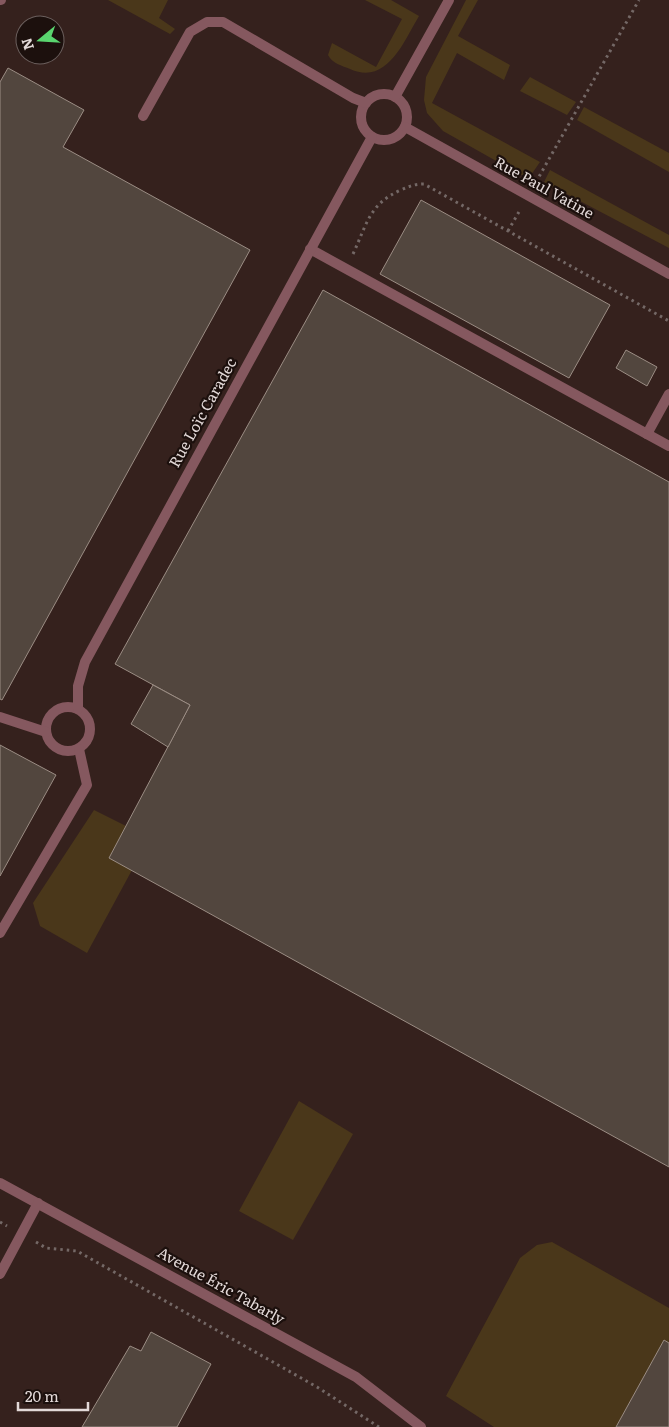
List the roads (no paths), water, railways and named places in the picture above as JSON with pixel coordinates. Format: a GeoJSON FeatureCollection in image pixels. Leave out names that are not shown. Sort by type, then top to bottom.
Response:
{"type":"FeatureCollection","features":[{"type":"Feature","properties":{"kind":"street"},"geometry":{"type":"LineString","coordinates":[[395,97],[449,0]]}},
{"type":"Feature","properties":{"kind":"street"},"geometry":{"type":"LineString","coordinates":[[143,116],[190,32],[207,22],[223,22],[353,98],[366,102]]}},
{"type":"Feature","properties":{"kind":"street"},"geometry":{"type":"LineString","coordinates":[[389,94],[395,97],[404,107],[407,120],[405,127],[394,138],[379,140],[372,137],[365,132],[360,117],[366,102],[376,95],[389,94]]}},
{"type":"Feature","properties":{"kind":"street","name":"Rue Paul Vatine"},"geometry":{"type":"LineString","coordinates":[[405,127],[669,274]]}},
{"type":"Feature","properties":{"kind":"street","name":"Rue Loïc Caradec"},"geometry":{"type":"LineString","coordinates":[[78,709],[78,686],[85,662],[372,137]]}},
{"type":"Feature","properties":{"kind":"street"},"geometry":{"type":"LineString","coordinates":[[310,249],[669,446]]}},
{"type":"Feature","properties":{"kind":"street"},"geometry":{"type":"LineString","coordinates":[[646,434],[669,394]]}},
{"type":"Feature","properties":{"kind":"street"},"geometry":{"type":"LineString","coordinates":[[71,707],[78,709],[88,719],[91,732],[85,745],[79,749],[65,752],[52,745],[46,732],[49,718],[58,709],[71,707]]}},
{"type":"Feature","properties":{"kind":"street"},"geometry":{"type":"LineString","coordinates":[[0,717],[46,732]]}},
{"type":"Feature","properties":{"kind":"street"},"geometry":{"type":"LineString","coordinates":[[0,933],[87,785],[79,749]]}},
{"type":"Feature","properties":{"kind":"street","name":"Avenue Éric Tabarly"},"geometry":{"type":"LineString","coordinates":[[0,1183],[356,1377],[421,1427]]}},
{"type":"Feature","properties":{"kind":"street"},"geometry":{"type":"LineString","coordinates":[[0,1274],[38,1203]]}}]}
